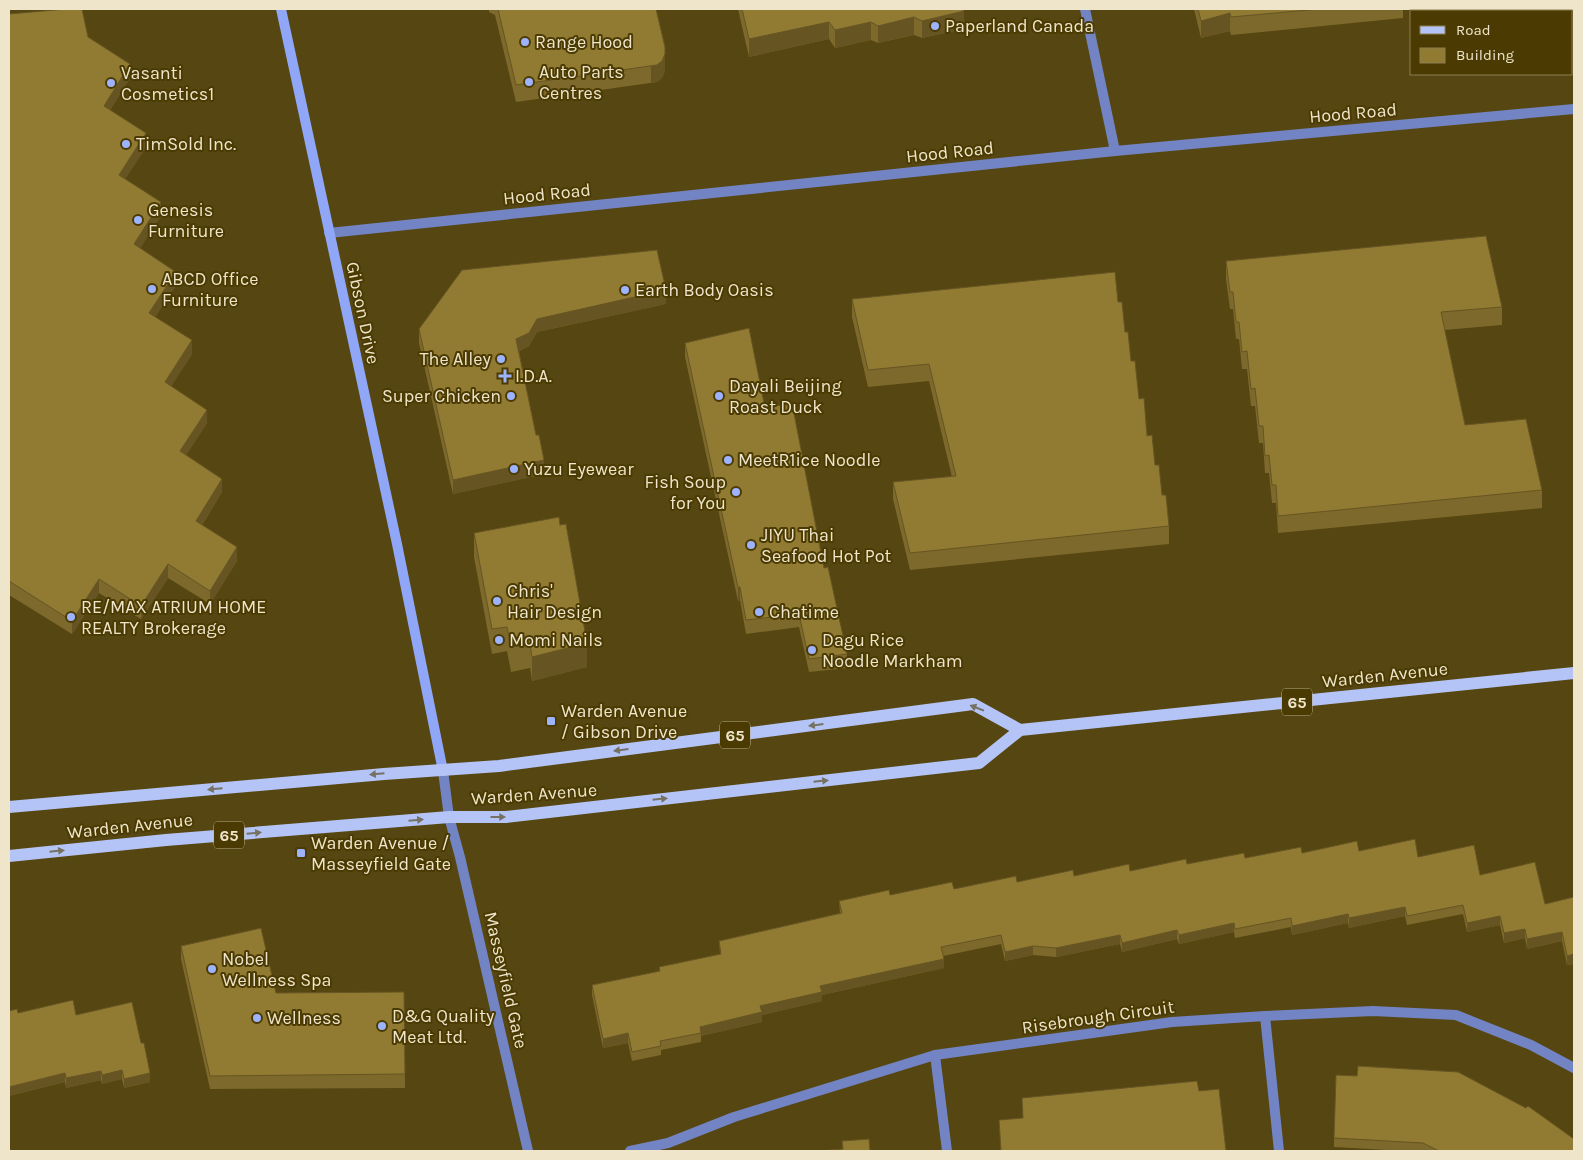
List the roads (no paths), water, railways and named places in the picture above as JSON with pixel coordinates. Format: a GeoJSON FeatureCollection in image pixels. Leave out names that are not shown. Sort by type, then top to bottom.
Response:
{"type":"FeatureCollection","features":[{"type":"Feature","properties":{"kind":"main road","name":"Gibson Drive"},"geometry":{"type":"LineString","coordinates":[[281,9],[397,544],[443,770]]}},
{"type":"Feature","properties":{"kind":"main road","name":"Warden Avenue"},"geometry":{"type":"LineString","coordinates":[[9,856],[166,840],[450,816],[506,817],[978,763],[1020,730],[1574,673]]}},
{"type":"Feature","properties":{"kind":"main road","name":"Warden Avenue"},"geometry":{"type":"LineString","coordinates":[[9,807],[384,774],[499,766],[973,704],[1020,730]]}},
{"type":"Feature","properties":{"kind":"street"},"geometry":{"type":"LineString","coordinates":[[1086,9],[1115,151]]}},
{"type":"Feature","properties":{"kind":"street","name":"Hood Road"},"geometry":{"type":"LineString","coordinates":[[329,233],[1115,151],[1574,109]]}},
{"type":"Feature","properties":{"kind":"street","name":"Masseyfield Gate"},"geometry":{"type":"LineString","coordinates":[[443,770],[450,816],[528,1151]]}},
{"type":"Feature","properties":{"kind":"street","name":"Risebrough Circuit"},"geometry":{"type":"LineString","coordinates":[[630,1151],[668,1143],[734,1116],[936,1055],[1172,1022],[1373,1011],[1456,1015],[1531,1045],[1574,1068]]}},
{"type":"Feature","properties":{"kind":"street"},"geometry":{"type":"LineString","coordinates":[[1265,1016],[1279,1151]]}},
{"type":"Feature","properties":{"kind":"street"},"geometry":{"type":"LineString","coordinates":[[936,1055],[947,1151]]}},
{"type":"Feature","properties":{"kind":"place","name":"Paperland Canada"},"geometry":{"type":"Point","coordinates":[935,26]}},
{"type":"Feature","properties":{"kind":"place","name":"Range Hood"},"geometry":{"type":"Point","coordinates":[525,42]}},
{"type":"Feature","properties":{"kind":"place","name":"Auto Parts Centres"},"geometry":{"type":"Point","coordinates":[529,82]}},
{"type":"Feature","properties":{"kind":"place","name":"Vasanti Cosmetics1"},"geometry":{"type":"Point","coordinates":[111,83]}},
{"type":"Feature","properties":{"kind":"place","name":"TimSold Inc."},"geometry":{"type":"Point","coordinates":[126,144]}},
{"type":"Feature","properties":{"kind":"place","name":"Genesis Furniture"},"geometry":{"type":"Point","coordinates":[138,220]}},
{"type":"Feature","properties":{"kind":"place","name":"ABCD Office Furniture"},"geometry":{"type":"Point","coordinates":[152,289]}},
{"type":"Feature","properties":{"kind":"place","name":"Earth Body Oasis"},"geometry":{"type":"Point","coordinates":[625,290]}},
{"type":"Feature","properties":{"kind":"place","name":"The Alley"},"geometry":{"type":"Point","coordinates":[501,359]}},
{"type":"Feature","properties":{"kind":"place","name":"I.D.A."},"geometry":{"type":"Point","coordinates":[505,376]}},
{"type":"Feature","properties":{"kind":"place","name":"Super Chicken"},"geometry":{"type":"Point","coordinates":[511,396]}},
{"type":"Feature","properties":{"kind":"place","name":"Dayali Beijing Roast Duck"},"geometry":{"type":"Point","coordinates":[719,396]}},
{"type":"Feature","properties":{"kind":"place","name":"MeetR1ice Noodle"},"geometry":{"type":"Point","coordinates":[728,460]}},
{"type":"Feature","properties":{"kind":"place","name":"Yuzu Eyewear"},"geometry":{"type":"Point","coordinates":[514,469]}},
{"type":"Feature","properties":{"kind":"place","name":"Fish Soup for You"},"geometry":{"type":"Point","coordinates":[736,492]}},
{"type":"Feature","properties":{"kind":"place","name":"JIYU Thai Seafood Hot Pot"},"geometry":{"type":"Point","coordinates":[751,545]}},
{"type":"Feature","properties":{"kind":"place","name":"Chris' Hair Design"},"geometry":{"type":"Point","coordinates":[497,601]}},
{"type":"Feature","properties":{"kind":"place","name":"Chatime"},"geometry":{"type":"Point","coordinates":[759,612]}},
{"type":"Feature","properties":{"kind":"place","name":"RE/MAX ATRIUM HOME REALTY Brokerage"},"geometry":{"type":"Point","coordinates":[71,617]}},
{"type":"Feature","properties":{"kind":"place","name":"Momi Nails"},"geometry":{"type":"Point","coordinates":[499,640]}},
{"type":"Feature","properties":{"kind":"place","name":"Dagu Rice Noodle Markham"},"geometry":{"type":"Point","coordinates":[812,650]}},
{"type":"Feature","properties":{"kind":"place","name":"Warden Avenue / Gibson Drive"},"geometry":{"type":"Point","coordinates":[551,721]}},
{"type":"Feature","properties":{"kind":"place","name":"Warden Avenue / Masseyfield Gate"},"geometry":{"type":"Point","coordinates":[301,853]}},
{"type":"Feature","properties":{"kind":"place","name":"Nobel Wellness Spa"},"geometry":{"type":"Point","coordinates":[212,969]}},
{"type":"Feature","properties":{"kind":"place","name":"Wellness"},"geometry":{"type":"Point","coordinates":[257,1018]}},
{"type":"Feature","properties":{"kind":"place","name":"D&G Quality Meat Ltd."},"geometry":{"type":"Point","coordinates":[382,1026]}}]}
